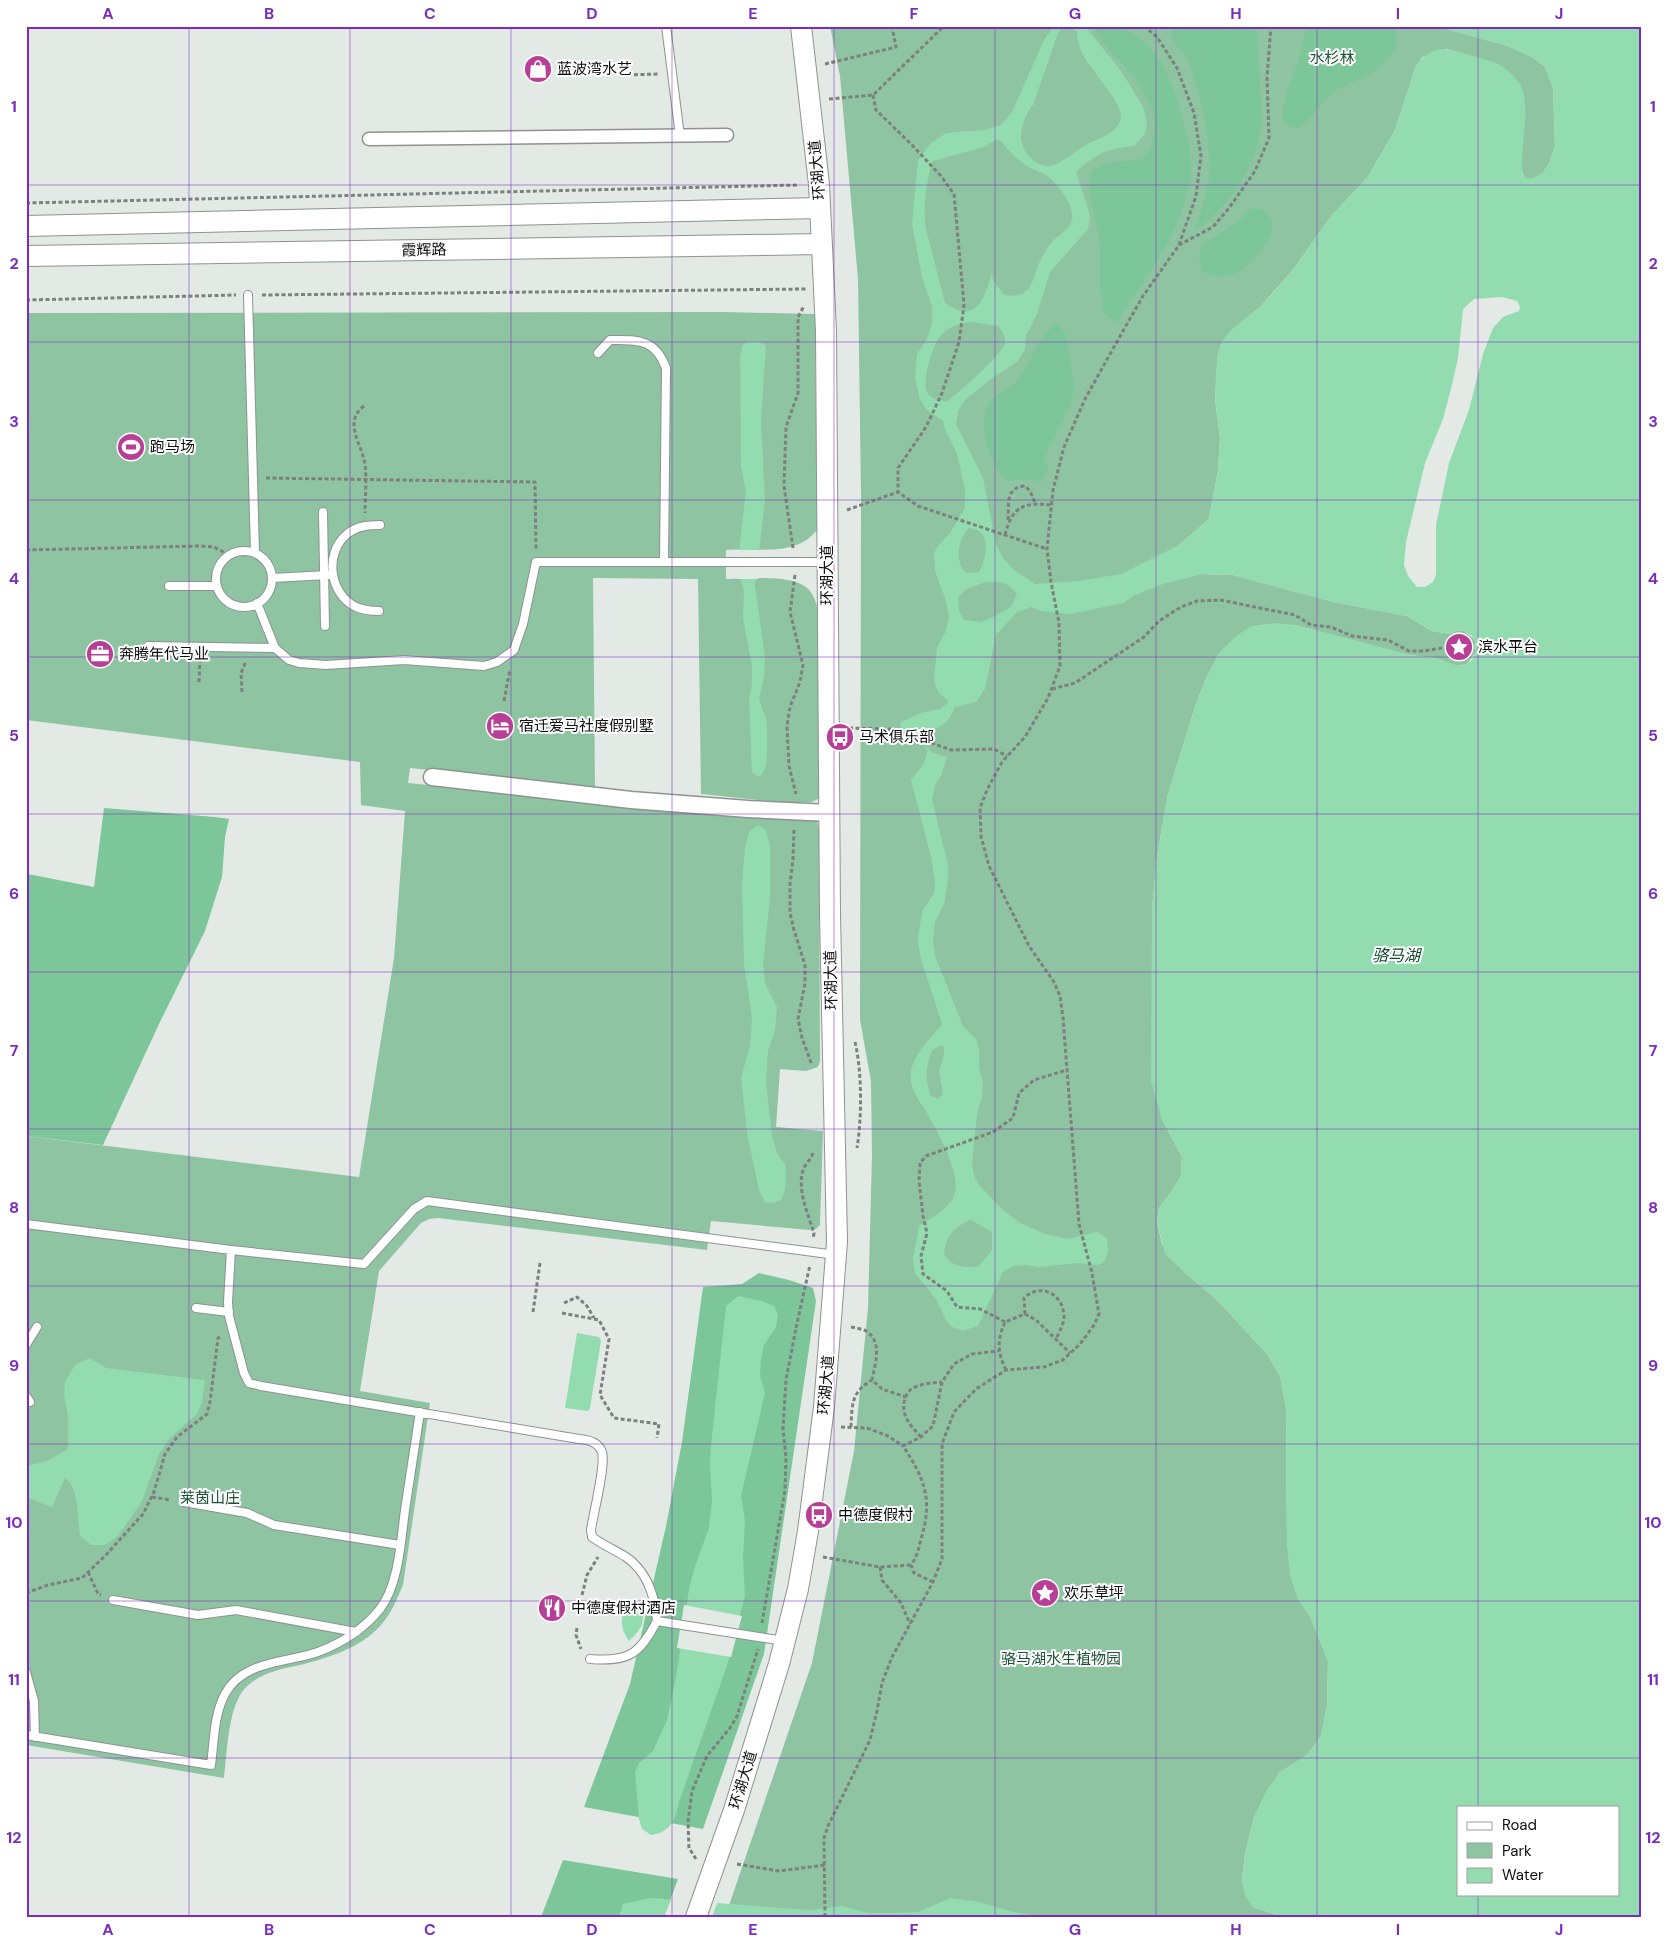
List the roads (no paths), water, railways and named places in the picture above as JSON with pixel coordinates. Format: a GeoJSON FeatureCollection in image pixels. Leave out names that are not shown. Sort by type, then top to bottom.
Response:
{"type":"FeatureCollection","features":[{"type":"Feature","properties":{"kind":"street","name":"环湖大道"},"geometry":{"type":"LineString","coordinates":[[696,1917],[734,1810],[786,1642],[808,1530],[820,1442],[836,1255],[829,813],[826,331],[819,184],[801,26]]}},
{"type":"Feature","properties":{"kind":"street"},"geometry":{"type":"LineString","coordinates":[[369,139],[727,135]]}},
{"type":"Feature","properties":{"kind":"street"},"geometry":{"type":"LineString","coordinates":[[26,226],[820,208]]}},
{"type":"Feature","properties":{"kind":"street","name":"霞辉路"},"geometry":{"type":"LineString","coordinates":[[26,256],[822,244]]}},
{"type":"Feature","properties":{"kind":"street"},"geometry":{"type":"LineString","coordinates":[[432,777],[631,800],[829,813]]}},
{"type":"Feature","properties":{"kind":"lane"},"geometry":{"type":"LineString","coordinates":[[666,26],[680,136]]}},
{"type":"Feature","properties":{"kind":"lane"},"geometry":{"type":"LineString","coordinates":[[248,295],[255,553]]}},
{"type":"Feature","properties":{"kind":"lane"},"geometry":{"type":"LineString","coordinates":[[598,353],[610,340],[647,342],[656,350],[666,368],[664,562]]}},
{"type":"Feature","properties":{"kind":"lane"},"geometry":{"type":"LineString","coordinates":[[323,512],[325,626]]}},
{"type":"Feature","properties":{"kind":"lane"},"geometry":{"type":"LineString","coordinates":[[378,611],[357,608],[345,600],[337,588],[333,575],[333,559],[338,546],[347,535],[364,526],[380,525]]}},
{"type":"Feature","properties":{"kind":"lane"},"geometry":{"type":"LineString","coordinates":[[238,551],[255,553],[267,563],[272,578],[268,593],[257,603],[249,606],[233,604],[226,600],[217,586],[218,568],[229,555],[238,551]]}},
{"type":"Feature","properties":{"kind":"lane"},"geometry":{"type":"LineString","coordinates":[[257,603],[275,648],[289,660],[299,663],[326,665],[404,660],[484,666],[497,662],[514,650],[523,624],[536,562],[827,562]]}},
{"type":"Feature","properties":{"kind":"lane"},"geometry":{"type":"LineString","coordinates":[[272,578],[333,575]]}},
{"type":"Feature","properties":{"kind":"lane"},"geometry":{"type":"LineString","coordinates":[[169,586],[217,586]]}},
{"type":"Feature","properties":{"kind":"lane"},"geometry":{"type":"LineString","coordinates":[[148,646],[275,648]]}},
{"type":"Feature","properties":{"kind":"lane"},"geometry":{"type":"LineString","coordinates":[[26,1224],[230,1250],[364,1264],[414,1209],[427,1201],[836,1255]]}},
{"type":"Feature","properties":{"kind":"lane"},"geometry":{"type":"LineString","coordinates":[[230,1250],[229,1312],[244,1373],[249,1383],[579,1439],[596,1444],[602,1453],[602,1466],[591,1530],[592,1537],[626,1557],[638,1567],[647,1580],[653,1595],[657,1621],[643,1644],[630,1655],[610,1661],[590,1658]]}},
{"type":"Feature","properties":{"kind":"lane"},"geometry":{"type":"LineString","coordinates":[[196,1308],[229,1312]]}},
{"type":"Feature","properties":{"kind":"lane"},"geometry":{"type":"LineString","coordinates":[[26,1345],[37,1327]]}},
{"type":"Feature","properties":{"kind":"lane"},"geometry":{"type":"LineString","coordinates":[[26,1672],[34,1701],[30,1736],[211,1765],[220,1704],[231,1684],[245,1673],[270,1662],[295,1659],[320,1651],[349,1637],[381,1607],[392,1585],[400,1545],[420,1412]]}},
{"type":"Feature","properties":{"kind":"lane"},"geometry":{"type":"LineString","coordinates":[[184,1502],[247,1512],[274,1525],[400,1545]]}},
{"type":"Feature","properties":{"kind":"lane"},"geometry":{"type":"LineString","coordinates":[[113,1600],[198,1614],[236,1610],[356,1632]]}},
{"type":"Feature","properties":{"kind":"lane"},"geometry":{"type":"LineString","coordinates":[[657,1621],[786,1642]]}},
{"type":"Feature","properties":{"kind":"water","name":"骆马湖"},"geometry":{"type":"Polygon","coordinates":[[[1054,26],[1085,26],[1122,72],[1143,107],[1147,122],[1145,134],[1134,146],[1117,148],[1102,153],[1076,172],[1090,218],[1088,229],[1050,272],[1037,314],[1026,335],[1025,349],[1017,362],[991,379],[965,400],[958,411],[956,424],[983,478],[996,544],[1003,558],[1014,570],[1035,584],[1078,581],[1121,574],[1179,545],[1209,519],[1218,471],[1220,437],[1215,400],[1218,352],[1222,341],[1231,330],[1261,306],[1272,294],[1292,271],[1332,215],[1368,177],[1395,130],[1416,66],[1421,60],[1437,50],[1455,51],[1494,62],[1513,75],[1521,86],[1525,105],[1522,174],[1526,178],[1534,178],[1543,173],[1555,146],[1553,88],[1545,67],[1534,58],[1508,46],[1436,26],[1641,26],[1641,1917],[1283,1917],[1253,1907],[1245,1896],[1242,1880],[1245,1854],[1254,1817],[1265,1793],[1279,1773],[1307,1755],[1321,1736],[1327,1706],[1328,1661],[1310,1616],[1298,1599],[1290,1576],[1287,1544],[1286,1408],[1280,1376],[1267,1354],[1232,1316],[1214,1297],[1165,1254],[1157,1222],[1159,1208],[1181,1176],[1182,1157],[1162,1119],[1151,1081],[1152,909],[1157,856],[1168,794],[1196,704],[1207,676],[1218,654],[1235,637],[1251,626],[1276,623],[1295,625],[1405,654],[1439,659],[1458,666],[1467,664],[1472,660],[1476,652],[1476,644],[1472,636],[1459,630],[1449,634],[1432,631],[1407,616],[1334,602],[1233,575],[1202,574],[1163,584],[1133,596],[1124,603],[1070,614],[1040,611],[1031,607],[1016,613],[996,635],[985,689],[976,702],[955,707],[945,723],[930,731],[917,734],[916,740],[924,745],[933,753],[947,757],[941,776],[936,783],[932,799],[948,865],[944,904],[935,922],[933,942],[935,956],[963,1026],[976,1039],[979,1050],[979,1068],[983,1082],[972,1164],[974,1176],[980,1186],[1002,1209],[1020,1223],[1045,1234],[1067,1239],[1097,1232],[1107,1238],[1108,1251],[1105,1261],[1098,1265],[1078,1263],[1039,1267],[1013,1266],[1003,1272],[978,1326],[963,1331],[952,1327],[946,1320],[937,1301],[915,1273],[913,1259],[919,1226],[941,1211],[952,1200],[955,1191],[955,1180],[948,1154],[911,1083],[911,1072],[916,1058],[942,1024],[920,956],[918,939],[923,910],[934,893],[935,883],[931,857],[911,780],[923,765],[928,751],[924,746],[900,734],[901,722],[920,713],[940,709],[949,702],[938,692],[934,680],[937,647],[946,631],[949,617],[946,601],[935,571],[934,553],[950,533],[965,508],[965,490],[957,454],[943,421],[927,410],[920,400],[915,378],[917,354],[927,339],[932,323],[932,306],[922,277],[912,224],[918,160],[930,144],[946,133],[985,130],[1001,125],[1012,112],[1044,40],[1054,26]],[[1070,27],[1061,28],[1033,105],[1028,112],[1021,131],[1021,140],[1025,151],[1037,163],[1048,166],[1057,164],[1089,143],[1110,133],[1117,127],[1121,118],[1120,111],[1111,94],[1082,53],[1077,31],[1070,27]],[[996,140],[984,147],[933,161],[926,195],[926,229],[945,303],[964,311],[971,310],[982,300],[992,273],[993,280],[1004,295],[1018,295],[1027,290],[1048,247],[1071,223],[1072,217],[1072,210],[1065,196],[1046,175],[1025,165],[1001,141],[996,140]],[[1502,297],[1474,299],[1463,309],[1458,358],[1452,385],[1443,419],[1425,463],[1406,542],[1404,565],[1408,576],[1417,587],[1425,587],[1433,582],[1436,574],[1436,525],[1449,463],[1469,410],[1483,354],[1493,328],[1503,317],[1519,311],[1520,307],[1517,301],[1502,297]],[[970,322],[951,327],[942,334],[935,345],[927,369],[925,385],[927,393],[935,399],[946,402],[988,365],[1005,344],[1004,337],[998,326],[970,322]],[[969,528],[965,533],[959,550],[962,568],[966,573],[979,572],[986,552],[985,539],[977,530],[969,528]],[[986,582],[966,589],[958,598],[959,610],[964,620],[981,622],[1011,607],[1017,594],[1004,583],[996,582],[986,582]],[[940,1046],[932,1050],[927,1067],[927,1084],[931,1096],[938,1099],[943,1094],[939,1071],[944,1055],[944,1047],[940,1046]],[[971,1220],[960,1225],[948,1237],[944,1254],[947,1259],[959,1266],[979,1266],[992,1250],[992,1232],[971,1220]]]}},
{"type":"Feature","properties":{"kind":"water"},"geometry":{"type":"Polygon","coordinates":[[[749,341],[760,342],[766,346],[761,420],[765,501],[755,585],[765,657],[764,677],[759,699],[767,722],[767,757],[765,769],[758,777],[752,772],[749,701],[752,667],[743,618],[744,590],[740,578],[739,551],[746,492],[741,466],[740,359],[742,346],[749,341]]]}},
{"type":"Feature","properties":{"kind":"water"},"geometry":{"type":"Polygon","coordinates":[[[757,825],[766,830],[770,847],[770,898],[763,964],[765,983],[777,1007],[775,1030],[768,1051],[766,1083],[772,1136],[777,1153],[785,1164],[786,1175],[785,1190],[781,1200],[772,1203],[765,1202],[759,1190],[747,1133],[741,1078],[750,1046],[752,1017],[744,964],[742,885],[745,848],[749,832],[757,825]]]}},
{"type":"Feature","properties":{"kind":"water"},"geometry":{"type":"Polygon","coordinates":[[[738,1296],[762,1301],[774,1306],[778,1314],[776,1327],[764,1345],[761,1359],[760,1376],[765,1393],[741,1496],[745,1521],[743,1559],[745,1596],[727,1666],[674,1820],[668,1828],[651,1835],[642,1829],[639,1819],[635,1772],[639,1763],[653,1751],[667,1720],[676,1677],[689,1589],[709,1528],[712,1500],[711,1445],[726,1306],[738,1296]]]}},
{"type":"Feature","properties":{"kind":"water"},"geometry":{"type":"Polygon","coordinates":[[[577,1333],[599,1337],[601,1341],[588,1411],[565,1408],[577,1333]]]}},
{"type":"Feature","properties":{"kind":"water"},"geometry":{"type":"Polygon","coordinates":[[[90,1358],[106,1368],[205,1380],[202,1402],[197,1414],[169,1439],[159,1454],[142,1501],[118,1536],[105,1545],[91,1545],[80,1536],[76,1496],[70,1483],[65,1478],[52,1507],[26,1497],[26,1466],[47,1461],[68,1449],[68,1416],[64,1395],[65,1382],[75,1365],[90,1358]]]}},
{"type":"Feature","properties":{"kind":"water"},"geometry":{"type":"Polygon","coordinates":[[[635,1597],[642,1609],[643,1620],[635,1636],[629,1641],[623,1629],[622,1618],[626,1607],[635,1597]]]}},
{"type":"Feature","properties":{"kind":"water"},"geometry":{"type":"Polygon","coordinates":[[[651,1898],[810,1910],[842,1906],[868,1913],[892,1913],[918,1912],[950,1898],[974,1901],[1041,1917],[619,1917],[623,1904],[651,1898]]]}},
{"type":"Feature","properties":{"kind":"place","name":"蓝波湾水艺"},"geometry":{"type":"Point","coordinates":[538,69]}},
{"type":"Feature","properties":{"kind":"place","name":"跑马场"},"geometry":{"type":"Point","coordinates":[131,447]}},
{"type":"Feature","properties":{"kind":"place","name":"滨水平台"},"geometry":{"type":"Point","coordinates":[1459,647]}},
{"type":"Feature","properties":{"kind":"place","name":"奔腾年代马业"},"geometry":{"type":"Point","coordinates":[100,654]}},
{"type":"Feature","properties":{"kind":"place","name":"宿迁爱马社度假别墅"},"geometry":{"type":"Point","coordinates":[500,726]}},
{"type":"Feature","properties":{"kind":"place","name":"马术俱乐部"},"geometry":{"type":"Point","coordinates":[840,737]}},
{"type":"Feature","properties":{"kind":"place","name":"中德度假村"},"geometry":{"type":"Point","coordinates":[819,1515]}},
{"type":"Feature","properties":{"kind":"place","name":"欢乐草坪"},"geometry":{"type":"Point","coordinates":[1045,1593]}},
{"type":"Feature","properties":{"kind":"place","name":"中德度假村酒店"},"geometry":{"type":"Point","coordinates":[552,1608]}},
{"type":"Feature","properties":{"kind":"park label","name":"水杉林"},"geometry":{"type":"Point","coordinates":[1332,58]}},
{"type":"Feature","properties":{"kind":"park label","name":"莱茵山庄"},"geometry":{"type":"Point","coordinates":[210,1498]}},
{"type":"Feature","properties":{"kind":"park label","name":"骆马湖水生植物园"},"geometry":{"type":"Point","coordinates":[1061,1659]}}]}
